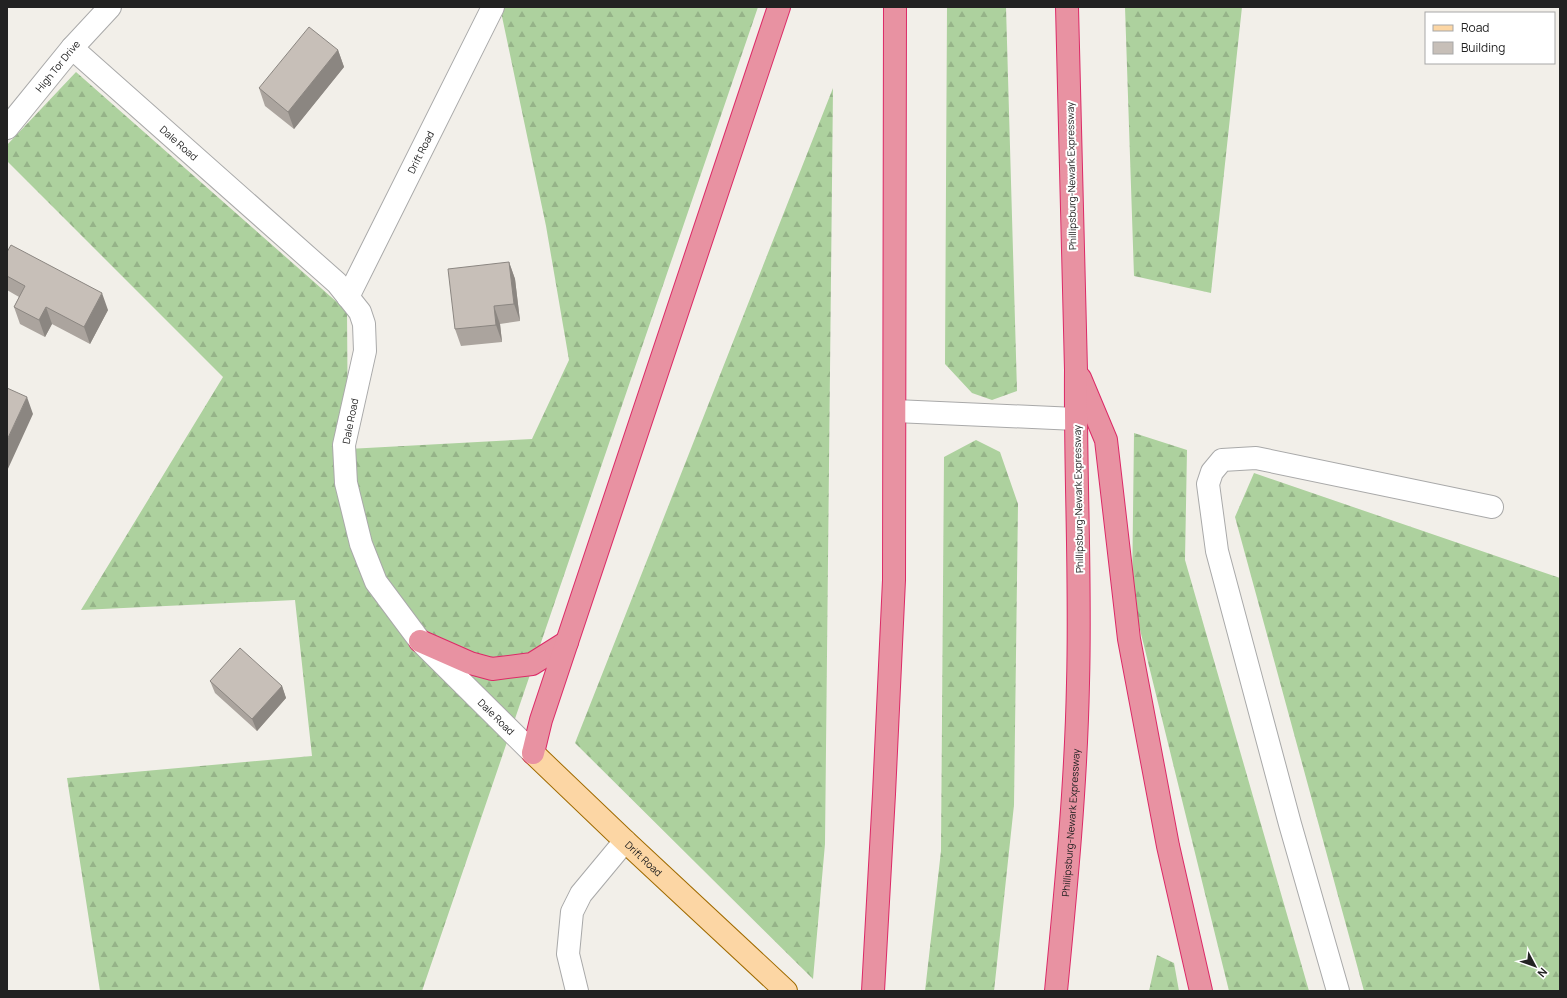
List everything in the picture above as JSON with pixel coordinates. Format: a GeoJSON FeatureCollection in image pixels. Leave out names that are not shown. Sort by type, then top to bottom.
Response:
{"type":"FeatureCollection","features":[{"type":"Feature","properties":{"kind":"highway"},"geometry":{"type":"LineString","coordinates":[[533,753],[541,720],[779,7]]}},
{"type":"Feature","properties":{"kind":"highway"},"geometry":{"type":"LineString","coordinates":[[873,991],[894,588],[895,7]]}},
{"type":"Feature","properties":{"kind":"highway","name":"Phillipsburg-Newark Expressway"},"geometry":{"type":"LineString","coordinates":[[1056,991],[1074,785],[1080,576],[1067,7]]}},
{"type":"Feature","properties":{"kind":"highway"},"geometry":{"type":"LineString","coordinates":[[1076,370],[1106,440],[1129,639],[1168,846],[1201,991]]}},
{"type":"Feature","properties":{"kind":"highway"},"geometry":{"type":"LineString","coordinates":[[420,641],[470,663],[492,669],[532,664],[567,642]]}},
{"type":"Feature","properties":{"kind":"main road","name":"Dale Road"},"geometry":{"type":"LineString","coordinates":[[533,753],[625,841]]}},
{"type":"Feature","properties":{"kind":"main road","name":"Drift Road"},"geometry":{"type":"LineString","coordinates":[[625,841],[786,991]]}},
{"type":"Feature","properties":{"kind":"street","name":"High Tor Drive"},"geometry":{"type":"LineString","coordinates":[[7,128],[72,48],[110,7]]}},
{"type":"Feature","properties":{"kind":"street","name":"Drift Road"},"geometry":{"type":"LineString","coordinates":[[348,297],[493,7]]}},
{"type":"Feature","properties":{"kind":"street","name":"Dale Road"},"geometry":{"type":"LineString","coordinates":[[72,48],[337,283],[360,312],[364,324],[364,351],[344,445],[346,483],[360,544],[376,582],[420,641],[533,753]]}},
{"type":"Feature","properties":{"kind":"street"},"geometry":{"type":"LineString","coordinates":[[895,411],[1076,419]]}},
{"type":"Feature","properties":{"kind":"street"},"geometry":{"type":"LineString","coordinates":[[1338,991],[1290,824],[1217,551],[1208,484],[1212,472],[1222,460],[1256,458],[1492,507]]}},
{"type":"Feature","properties":{"kind":"street","name":"Drift Road"},"geometry":{"type":"LineString","coordinates":[[577,991],[568,954],[572,912],[581,894],[625,841]]}},
{"type":"Feature","properties":{"kind":"green space"},"geometry":{"type":"Polygon","coordinates":[[[500,7],[758,7],[422,991],[100,991],[67,778],[312,756],[295,600],[81,610],[223,377],[7,161],[7,145],[76,72],[347,311],[348,449],[532,439],[569,360],[546,226],[500,7]]]}},
{"type":"Feature","properties":{"kind":"green space"},"geometry":{"type":"Polygon","coordinates":[[[947,7],[1006,7],[1017,391],[992,400],[972,393],[945,364],[947,7]]]}},
{"type":"Feature","properties":{"kind":"green space"},"geometry":{"type":"Polygon","coordinates":[[[1125,7],[1242,7],[1211,293],[1134,276],[1125,7]]]}},
{"type":"Feature","properties":{"kind":"green space"},"geometry":{"type":"Polygon","coordinates":[[[833,88],[825,844],[813,979],[575,743],[833,88]]]}},
{"type":"Feature","properties":{"kind":"green space"},"geometry":{"type":"Polygon","coordinates":[[[1134,433],[1187,450],[1185,560],[1309,991],[1229,991],[1132,597],[1134,433]]]}},
{"type":"Feature","properties":{"kind":"green space"},"geometry":{"type":"Polygon","coordinates":[[[976,440],[1000,452],[1018,504],[1014,805],[994,991],[925,991],[941,851],[944,457],[976,440]]]}},
{"type":"Feature","properties":{"kind":"green space"},"geometry":{"type":"Polygon","coordinates":[[[1254,473],[1560,578],[1560,991],[1364,991],[1235,517],[1254,473]]]}},
{"type":"Feature","properties":{"kind":"green space"},"geometry":{"type":"Polygon","coordinates":[[[1157,955],[1174,963],[1179,991],[1149,991],[1157,955]]]}},
{"type":"Feature","properties":{"kind":"building"},"geometry":{"type":"Polygon","coordinates":[[[309,27],[338,50],[288,112],[259,88],[309,27]]]}},
{"type":"Feature","properties":{"kind":"building"},"geometry":{"type":"Polygon","coordinates":[[[11,245],[102,293],[84,327],[46,307],[39,320],[14,307],[25,286],[7,276],[7,252],[11,245]]]}},
{"type":"Feature","properties":{"kind":"building"},"geometry":{"type":"Polygon","coordinates":[[[509,262],[514,304],[494,306],[496,325],[455,329],[448,269],[509,262]]]}},
{"type":"Feature","properties":{"kind":"building"},"geometry":{"type":"Polygon","coordinates":[[[7,388],[27,397],[7,440],[7,388]]]}},
{"type":"Feature","properties":{"kind":"building"},"geometry":{"type":"Polygon","coordinates":[[[240,648],[282,686],[252,719],[210,681],[240,648]]]}}]}
